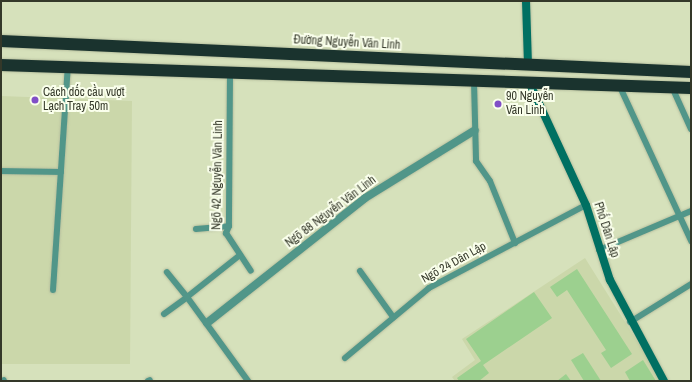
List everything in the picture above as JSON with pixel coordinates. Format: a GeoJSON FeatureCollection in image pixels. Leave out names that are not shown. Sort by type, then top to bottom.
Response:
{"type":"FeatureCollection","features":[{"type":"Feature","properties":{"kind":"highway","name":"Đường Nguyễn Văn Linh"},"geometry":{"type":"LineString","coordinates":[[1,41],[691,72]]}},
{"type":"Feature","properties":{"kind":"highway"},"geometry":{"type":"LineString","coordinates":[[1,65],[68,65],[230,73],[620,87],[691,88]]}},
{"type":"Feature","properties":{"kind":"street"},"geometry":{"type":"LineString","coordinates":[[526,1],[528,64]]}},
{"type":"Feature","properties":{"kind":"street","name":"Phố Dân Lập"},"geometry":{"type":"LineString","coordinates":[[530,84],[586,205],[599,250],[630,322],[664,381]]}},
{"type":"Feature","properties":{"kind":"street","name":"Ngõ 88 Nguyễn Văn Linh"},"geometry":{"type":"LineString","coordinates":[[207,323],[365,198],[475,130]]}},
{"type":"Feature","properties":{"kind":"lane"},"geometry":{"type":"LineString","coordinates":[[53,290],[68,65]]}},
{"type":"Feature","properties":{"kind":"lane","name":"Ngõ 42 Nguyễn Văn Linh"},"geometry":{"type":"LineString","coordinates":[[230,73],[229,226],[226,233],[251,271]]}},
{"type":"Feature","properties":{"kind":"lane"},"geometry":{"type":"LineString","coordinates":[[474,82],[476,161],[490,181],[515,242]]}},
{"type":"Feature","properties":{"kind":"lane"},"geometry":{"type":"LineString","coordinates":[[620,87],[678,217],[691,240]]}},
{"type":"Feature","properties":{"kind":"lane"},"geometry":{"type":"LineString","coordinates":[[672,87],[691,129]]}},
{"type":"Feature","properties":{"kind":"lane"},"geometry":{"type":"LineString","coordinates":[[1,171],[61,172]]}},
{"type":"Feature","properties":{"kind":"lane","name":"Ngõ 24 Dân Lập"},"geometry":{"type":"LineString","coordinates":[[345,358],[429,288],[586,205]]}},
{"type":"Feature","properties":{"kind":"lane"},"geometry":{"type":"LineString","coordinates":[[599,250],[691,211]]}},
{"type":"Feature","properties":{"kind":"lane"},"geometry":{"type":"LineString","coordinates":[[196,229],[229,226]]}},
{"type":"Feature","properties":{"kind":"lane"},"geometry":{"type":"LineString","coordinates":[[164,314],[240,255]]}},
{"type":"Feature","properties":{"kind":"lane"},"geometry":{"type":"LineString","coordinates":[[360,271],[393,317]]}},
{"type":"Feature","properties":{"kind":"lane"},"geometry":{"type":"LineString","coordinates":[[167,272],[207,323],[248,381]]}},
{"type":"Feature","properties":{"kind":"lane"},"geometry":{"type":"LineString","coordinates":[[630,322],[691,284]]}},
{"type":"Feature","properties":{"kind":"shaded area"},"geometry":{"type":"Polygon","coordinates":[[[1,96],[132,101],[130,364],[1,364],[1,96]]]}},
{"type":"Feature","properties":{"kind":"shaded area"},"geometry":{"type":"Polygon","coordinates":[[[585,258],[662,381],[455,381],[452,377],[475,360],[462,339],[585,258]]]}},
{"type":"Feature","properties":{"kind":"building"},"geometry":{"type":"Polygon","coordinates":[[[577,269],[632,354],[611,368],[601,353],[606,350],[567,290],[557,297],[550,287],[577,269]]]}},
{"type":"Feature","properties":{"kind":"building"},"geometry":{"type":"Polygon","coordinates":[[[534,292],[552,318],[483,365],[489,373],[479,381],[459,381],[457,378],[481,361],[466,339],[534,292]]]}},
{"type":"Feature","properties":{"kind":"building"},"geometry":{"type":"Polygon","coordinates":[[[583,353],[601,381],[584,381],[571,360],[583,353]]]}},
{"type":"Feature","properties":{"kind":"building"},"geometry":{"type":"Polygon","coordinates":[[[643,360],[656,381],[630,381],[625,372],[643,360]]]}},
{"type":"Feature","properties":{"kind":"building"},"geometry":{"type":"Polygon","coordinates":[[[566,374],[571,381],[557,381],[566,374]]]}},
{"type":"Feature","properties":{"kind":"place","name":"Cách dốc cầu vượt Lạch Tray 50m"},"geometry":{"type":"Point","coordinates":[35,100]}},
{"type":"Feature","properties":{"kind":"place","name":"90 Nguyễn Văn Linh"},"geometry":{"type":"Point","coordinates":[498,104]}}]}
